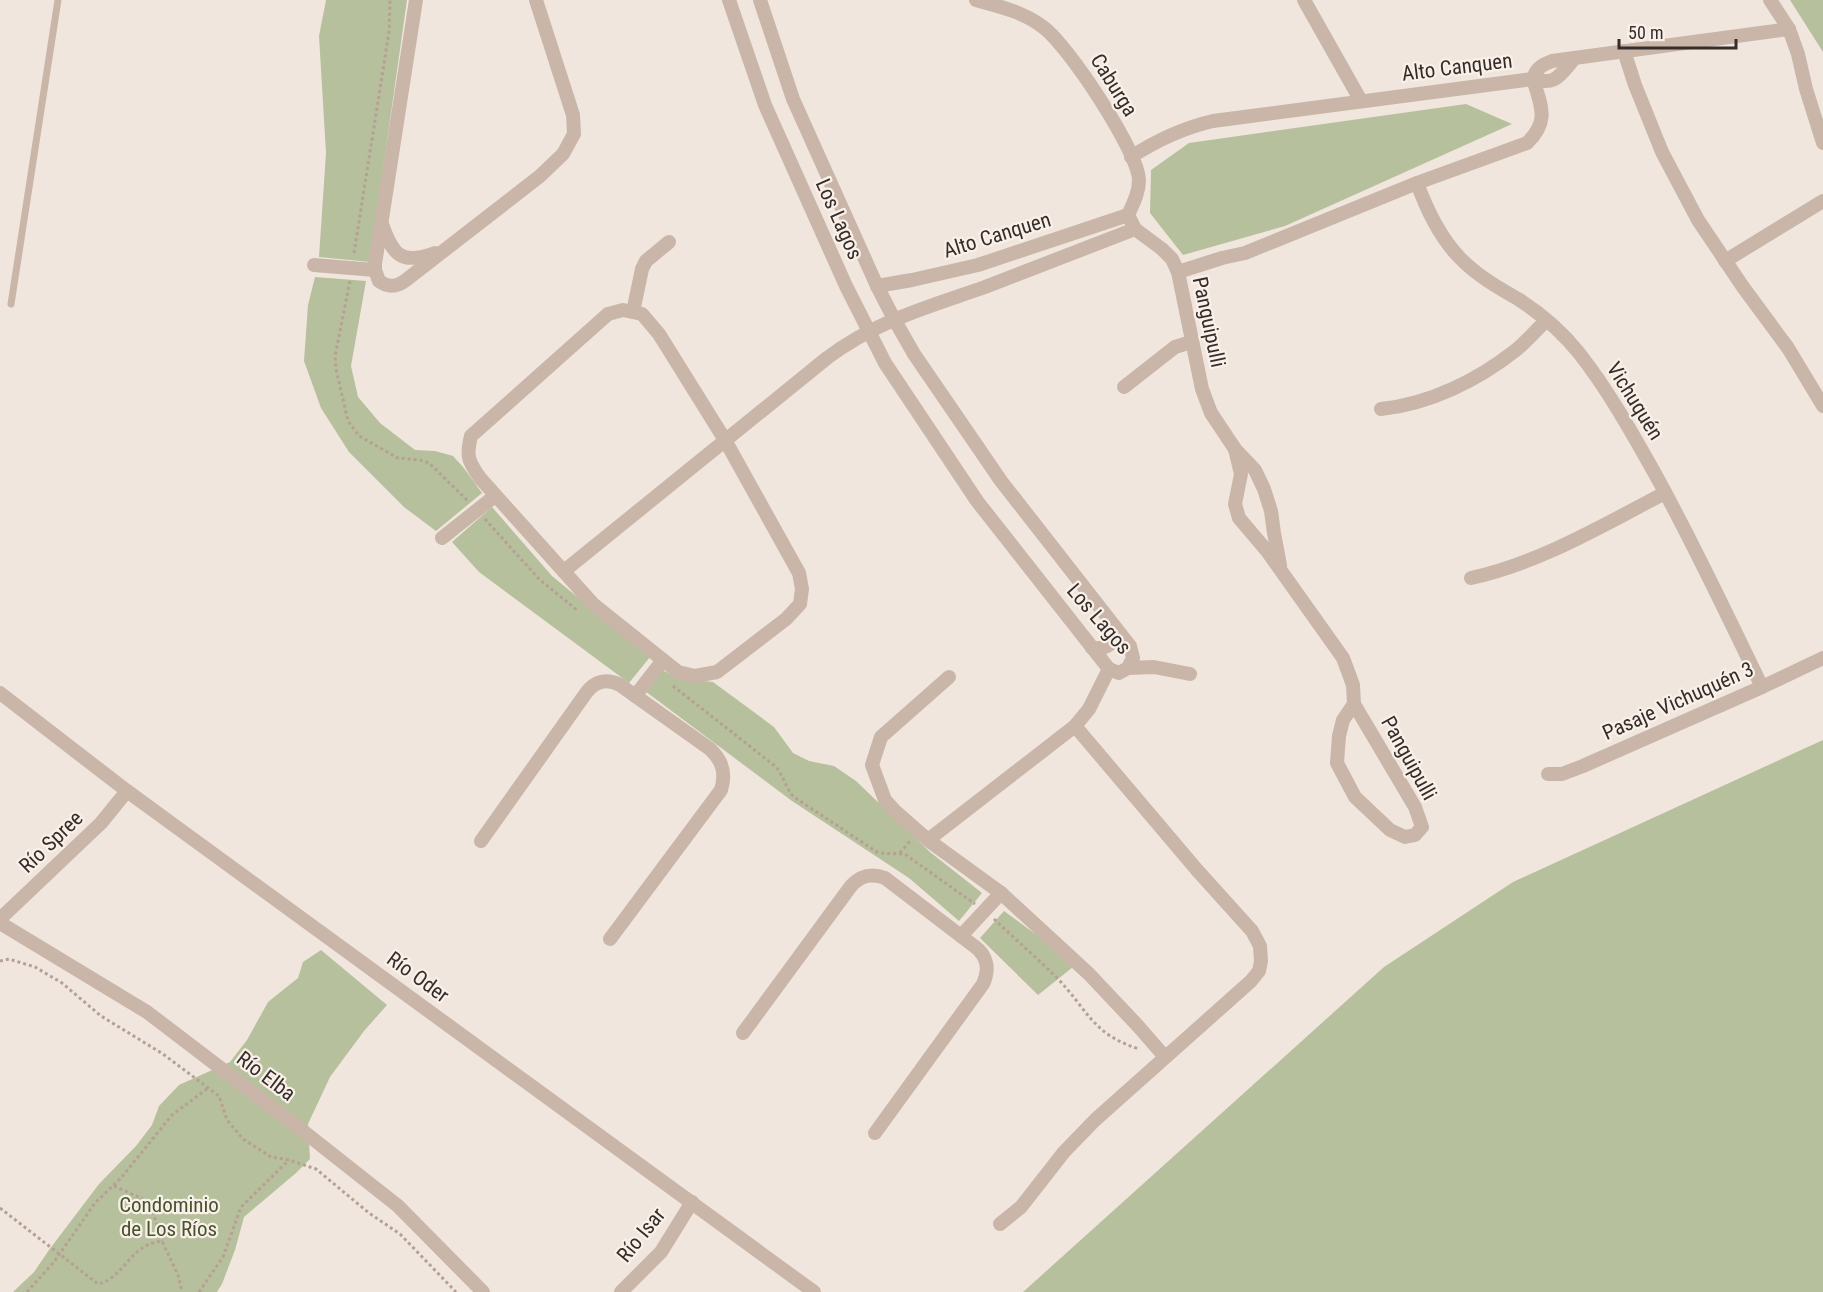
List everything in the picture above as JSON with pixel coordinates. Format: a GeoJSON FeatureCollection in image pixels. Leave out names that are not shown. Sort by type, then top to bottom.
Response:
{"type":"FeatureCollection","features":[{"type":"Feature","properties":{"kind":"street"},"geometry":{"type":"LineString","coordinates":[[416,0],[375,267],[380,281],[385,285],[396,286],[540,176],[562,154],[574,134],[573,116],[536,0]]}},
{"type":"Feature","properties":{"kind":"street","name":"Los Lagos"},"geometry":{"type":"LineString","coordinates":[[729,0],[765,105],[846,286],[885,363],[977,501],[1109,669],[1119,673],[1128,668],[1133,658],[1130,646],[1001,481],[914,354],[894,319],[877,286],[794,99],[760,0]]}},
{"type":"Feature","properties":{"kind":"street","name":"Caburga"},"geometry":{"type":"LineString","coordinates":[[976,0],[1000,4],[1043,27],[1068,51],[1116,125],[1131,157],[1139,179],[1136,199],[1128,215]]}},
{"type":"Feature","properties":{"kind":"street"},"geometry":{"type":"LineString","coordinates":[[1304,0],[1361,101]]}},
{"type":"Feature","properties":{"kind":"street"},"geometry":{"type":"LineString","coordinates":[[1770,0],[1789,29],[1823,143]]}},
{"type":"Feature","properties":{"kind":"street"},"geometry":{"type":"LineString","coordinates":[[1533,79],[1535,71],[1544,64],[1559,60],[1789,29]]}},
{"type":"Feature","properties":{"kind":"street"},"geometry":{"type":"LineString","coordinates":[[1624,51],[1662,152],[1698,220],[1788,348],[1823,406]]}},
{"type":"Feature","properties":{"kind":"street","name":"Alto Canquen"},"geometry":{"type":"LineString","coordinates":[[1131,157],[1190,127],[1213,121],[1533,79],[1542,118],[1539,131],[1527,143],[1417,183],[1245,253],[1199,264],[1178,273]]}},
{"type":"Feature","properties":{"kind":"street","name":"Vichuquén"},"geometry":{"type":"LineString","coordinates":[[1417,183],[1436,226],[1459,257],[1474,271],[1519,300],[1546,321],[1577,351],[1601,382],[1665,493],[1762,687]]}},
{"type":"Feature","properties":{"kind":"street"},"geometry":{"type":"LineString","coordinates":[[1725,261],[1823,201]]}},
{"type":"Feature","properties":{"kind":"street","name":"Alto Canquen"},"geometry":{"type":"LineString","coordinates":[[877,286],[978,265],[1128,215]]}},
{"type":"Feature","properties":{"kind":"street","name":"Panguipulli"},"geometry":{"type":"LineString","coordinates":[[1128,215],[1135,229],[1172,259],[1178,273],[1202,389],[1211,414],[1235,450],[1255,470],[1264,489],[1271,511],[1282,572]]}},
{"type":"Feature","properties":{"kind":"street"},"geometry":{"type":"LineString","coordinates":[[381,220],[388,240],[408,267],[406,280]]}},
{"type":"Feature","properties":{"kind":"street","name":"Alto Canquen"},"geometry":{"type":"LineString","coordinates":[[564,571],[826,358],[869,330],[1135,229]]}},
{"type":"Feature","properties":{"kind":"street"},"geometry":{"type":"LineString","coordinates":[[633,312],[642,269],[646,261],[669,242]]}},
{"type":"Feature","properties":{"kind":"street"},"geometry":{"type":"LineString","coordinates":[[375,267],[378,259],[386,254],[416,259],[446,249]]}},
{"type":"Feature","properties":{"kind":"street"},"geometry":{"type":"LineString","coordinates":[[314,265],[375,267]]}},
{"type":"Feature","properties":{"kind":"street"},"geometry":{"type":"LineString","coordinates":[[978,265],[987,286]]}},
{"type":"Feature","properties":{"kind":"street"},"geometry":{"type":"LineString","coordinates":[[623,310],[633,312],[642,314],[659,334],[725,440],[800,573],[802,589],[800,604],[786,619],[717,672],[695,676],[678,672],[592,604],[495,496],[471,466],[467,453],[471,436],[608,314],[623,310]]}},
{"type":"Feature","properties":{"kind":"street"},"geometry":{"type":"LineString","coordinates":[[1381,409],[1403,407],[1462,384],[1493,367],[1518,348],[1546,321]]}},
{"type":"Feature","properties":{"kind":"street"},"geometry":{"type":"LineString","coordinates":[[1124,387],[1175,347],[1191,342]]}},
{"type":"Feature","properties":{"kind":"street","name":"Panguipulli"},"geometry":{"type":"LineString","coordinates":[[1235,450],[1241,474],[1235,504],[1239,518],[1267,551],[1343,658],[1353,685],[1354,704],[1415,807],[1422,827],[1415,835],[1405,837],[1390,830],[1355,797],[1337,763],[1343,720],[1354,704]]}},
{"type":"Feature","properties":{"kind":"street"},"geometry":{"type":"LineString","coordinates":[[1471,578],[1496,573],[1539,556],[1665,493]]}},
{"type":"Feature","properties":{"kind":"street"},"geometry":{"type":"LineString","coordinates":[[442,538],[495,496]]}},
{"type":"Feature","properties":{"kind":"street"},"geometry":{"type":"LineString","coordinates":[[1092,648],[1099,649],[1108,646],[1115,638],[1115,628]]}},
{"type":"Feature","properties":{"kind":"street","name":"Pasaje Vichuquén 3"},"geometry":{"type":"LineString","coordinates":[[1548,774],[1562,774],[1583,766],[1823,658]]}},
{"type":"Feature","properties":{"kind":"street"},"geometry":{"type":"LineString","coordinates":[[635,696],[663,660]]}},
{"type":"Feature","properties":{"kind":"street"},"geometry":{"type":"LineString","coordinates":[[1128,668],[1154,667],[1190,674]]}},
{"type":"Feature","properties":{"kind":"street"},"geometry":{"type":"LineString","coordinates":[[928,840],[1075,726],[1089,709],[1109,669]]}},
{"type":"Feature","properties":{"kind":"street"},"geometry":{"type":"LineString","coordinates":[[949,677],[881,737],[872,765],[885,800],[928,840],[1001,893],[1089,974],[1165,1058]]}},
{"type":"Feature","properties":{"kind":"street"},"geometry":{"type":"LineString","coordinates":[[481,841],[591,687],[597,683],[610,681],[620,685],[716,754],[724,776],[717,797],[610,939]]}},
{"type":"Feature","properties":{"kind":"street","name":"Río Oder"},"geometry":{"type":"LineString","coordinates":[[0,693],[127,791],[814,1292]]}},
{"type":"Feature","properties":{"kind":"street"},"geometry":{"type":"LineString","coordinates":[[1000,1224],[1022,1207],[1049,1170],[1079,1136],[1256,977],[1261,961],[1260,946],[1252,931],[1075,726]]}},
{"type":"Feature","properties":{"kind":"street","name":"Río Spree"},"geometry":{"type":"LineString","coordinates":[[0,919],[101,823],[127,791]]}},
{"type":"Feature","properties":{"kind":"street"},"geometry":{"type":"LineString","coordinates":[[743,1033],[851,886],[865,876],[885,878],[979,949],[987,965],[986,978],[875,1133]]}},
{"type":"Feature","properties":{"kind":"street"},"geometry":{"type":"LineString","coordinates":[[961,936],[1001,893]]}},
{"type":"Feature","properties":{"kind":"street","name":"Río Elba"},"geometry":{"type":"LineString","coordinates":[[0,923],[147,1012],[303,1131],[398,1206],[483,1292]]}},
{"type":"Feature","properties":{"kind":"street","name":"Río Isar"},"geometry":{"type":"LineString","coordinates":[[621,1292],[661,1252],[692,1202]]}},
{"type":"Feature","properties":{"kind":"lane"},"geometry":{"type":"LineString","coordinates":[[11,304],[58,0]]}},
{"type":"Feature","properties":{"kind":"path"},"geometry":{"type":"LineString","coordinates":[[390,0],[389,32],[352,268],[335,356],[348,421],[359,436],[398,458],[429,463],[477,510],[539,579],[583,615]]}},
{"type":"Feature","properties":{"kind":"path"},"geometry":{"type":"LineString","coordinates":[[654,672],[775,766],[782,773],[788,790],[794,797],[877,852],[906,855],[985,910],[1057,978],[1085,1014],[1103,1032],[1122,1044],[1165,1058]]}},
{"type":"Feature","properties":{"kind":"path"},"geometry":{"type":"LineString","coordinates":[[0,961],[9,959],[35,967],[62,983],[101,1016],[163,1054],[219,1096],[227,1120],[243,1139],[271,1157],[316,1169],[369,1213],[400,1234],[456,1292]]}},
{"type":"Feature","properties":{"kind":"path"},"geometry":{"type":"LineString","coordinates":[[27,1292],[59,1254],[95,1203],[139,1157],[172,1115],[208,1088]]}},
{"type":"Feature","properties":{"kind":"path"},"geometry":{"type":"LineString","coordinates":[[199,1292],[223,1257],[241,1207],[289,1160]]}},
{"type":"Feature","properties":{"kind":"path"},"geometry":{"type":"LineString","coordinates":[[114,1185],[145,1200],[152,1209],[162,1241],[178,1275],[182,1292]]}},
{"type":"Feature","properties":{"kind":"path"},"geometry":{"type":"LineString","coordinates":[[0,1208],[98,1284],[107,1282],[116,1275],[125,1262],[138,1251],[154,1242],[162,1241]]}},
{"type":"Feature","properties":{"kind":"green space"},"geometry":{"type":"Polygon","coordinates":[[[326,0],[407,0],[370,262],[319,257],[326,153],[319,36],[326,0]]]}},
{"type":"Feature","properties":{"kind":"green space"},"geometry":{"type":"Polygon","coordinates":[[[1790,0],[1823,0],[1823,52],[1790,0]]]}},
{"type":"Feature","properties":{"kind":"green space"},"geometry":{"type":"Polygon","coordinates":[[[1466,104],[1512,124],[1285,226],[1183,255],[1150,213],[1151,170],[1189,143],[1466,104]]]}},
{"type":"Feature","properties":{"kind":"green space"},"geometry":{"type":"Polygon","coordinates":[[[315,277],[366,281],[351,366],[358,397],[380,423],[415,450],[435,451],[453,456],[482,493],[436,531],[404,507],[349,452],[321,408],[304,361],[308,305],[315,277]]]}},
{"type":"Feature","properties":{"kind":"green space"},"geometry":{"type":"Polygon","coordinates":[[[492,507],[552,576],[650,657],[629,683],[479,572],[452,542],[492,507]]]}},
{"type":"Feature","properties":{"kind":"green space"},"geometry":{"type":"Polygon","coordinates":[[[662,670],[678,678],[713,682],[774,727],[793,753],[809,761],[834,766],[856,781],[930,852],[982,893],[959,921],[909,878],[792,801],[645,691],[662,670]]]}},
{"type":"Feature","properties":{"kind":"green space"},"geometry":{"type":"Polygon","coordinates":[[[1823,740],[1823,1292],[1023,1292],[1384,967],[1513,882],[1823,740]]]}},
{"type":"Feature","properties":{"kind":"green space"},"geometry":{"type":"Polygon","coordinates":[[[1004,911],[1038,936],[1073,967],[1038,995],[980,938],[1004,911]]]}},
{"type":"Feature","properties":{"kind":"green space","name":"Condominio de Los Ríos"},"geometry":{"type":"Polygon","coordinates":[[[321,950],[387,1005],[364,1031],[330,1077],[308,1124],[310,1159],[244,1217],[235,1250],[217,1292],[13,1292],[34,1272],[99,1184],[136,1146],[152,1125],[159,1106],[179,1085],[230,1062],[247,1040],[268,1002],[298,978],[303,962],[321,950]]]}}]}
